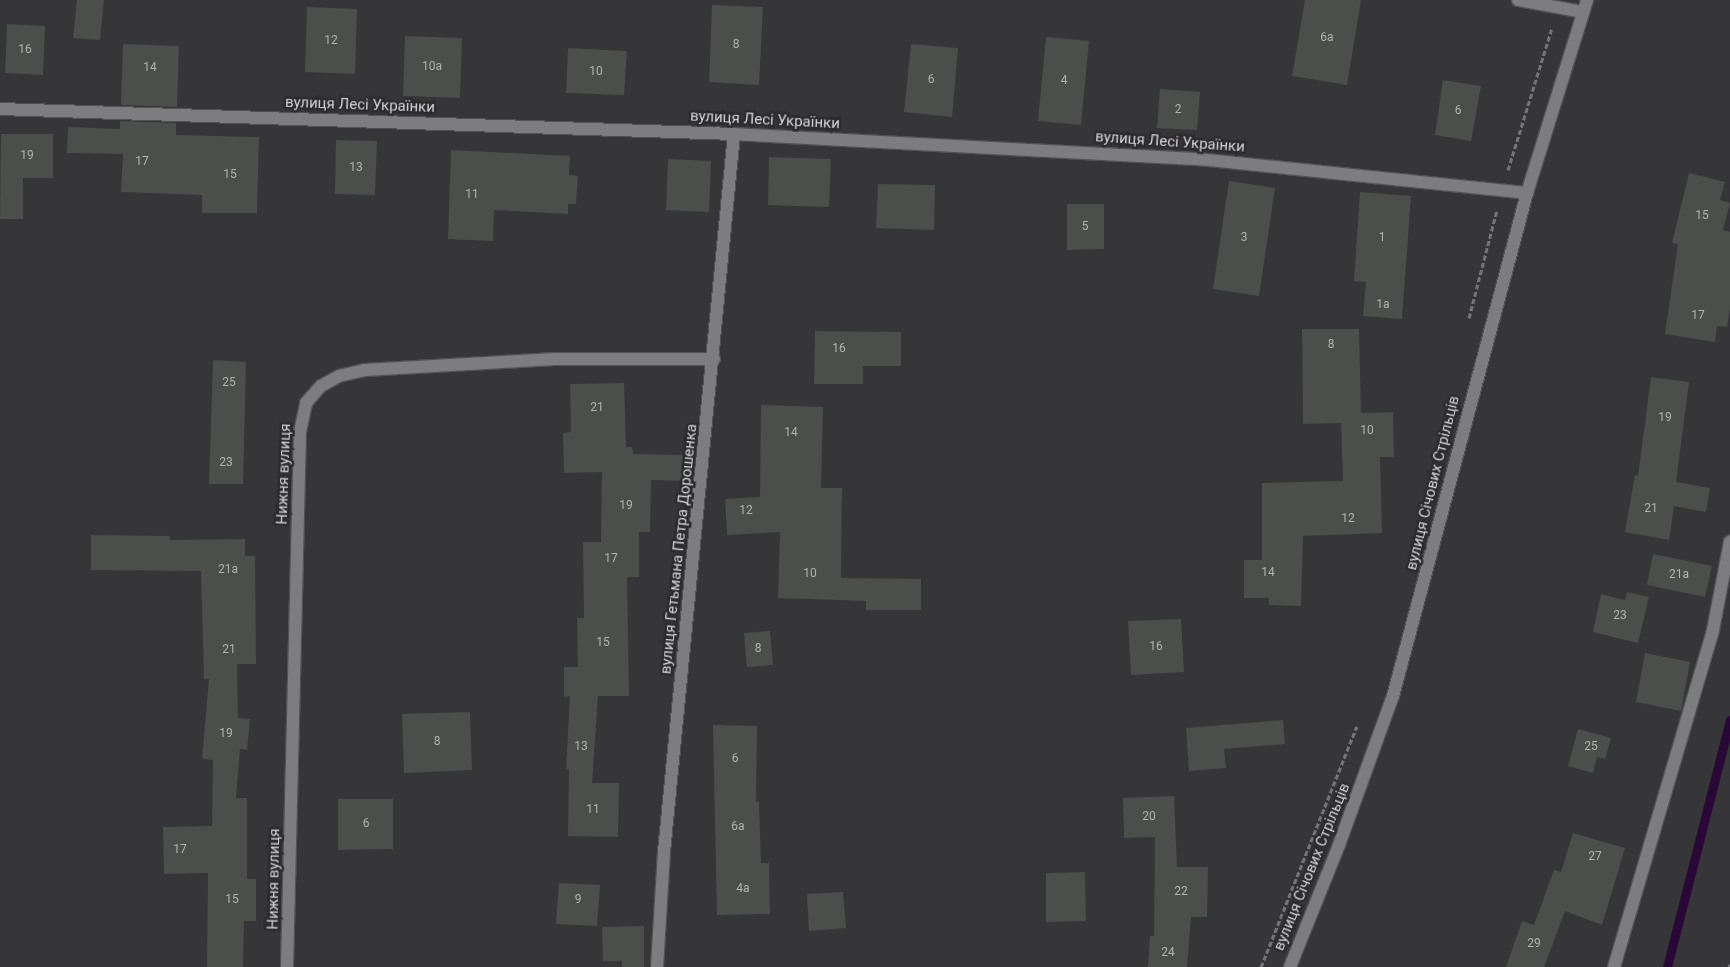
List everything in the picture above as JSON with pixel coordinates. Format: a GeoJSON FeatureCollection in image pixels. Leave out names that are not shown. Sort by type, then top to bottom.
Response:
{"type":"FeatureCollection","features":[{"type":"Feature","properties":{"kind":"street"},"geometry":{"type":"LineString","coordinates":[[1518,0],[1558,8],[1585,6]]}},
{"type":"Feature","properties":{"kind":"street","name":"вулиця Січових Стрільців"},"geometry":{"type":"LineString","coordinates":[[1290,967],[1339,845],[1393,696],[1527,193],[1585,6]]}},
{"type":"Feature","properties":{"kind":"street","name":"вулиця Лесі Українки"},"geometry":{"type":"LineString","coordinates":[[0,109],[734,134],[1198,159],[1527,193]]}},
{"type":"Feature","properties":{"kind":"street","name":"вулиця Гетьмана Петра Дорошенка"},"geometry":{"type":"LineString","coordinates":[[657,967],[664,852],[714,359],[734,134]]}},
{"type":"Feature","properties":{"kind":"street","name":"Нижня вулиця"},"geometry":{"type":"LineString","coordinates":[[287,967],[300,432],[306,403],[321,386],[339,376],[365,370],[555,359],[714,359]]}},
{"type":"Feature","properties":{"kind":"street"},"geometry":{"type":"LineString","coordinates":[[1614,967],[1713,630],[1730,542]]}},
{"type":"Feature","properties":{"kind":"path"},"geometry":{"type":"LineString","coordinates":[[1467,325],[1502,191],[1558,8]]}},
{"type":"Feature","properties":{"kind":"path"},"geometry":{"type":"LineString","coordinates":[[1261,967],[1360,716]]}},
{"type":"Feature","properties":{"kind":"building"},"geometry":{"type":"Polygon","coordinates":[[[77,0],[104,0],[100,40],[73,38],[77,0]]]}},
{"type":"Feature","properties":{"kind":"building"},"geometry":{"type":"Polygon","coordinates":[[[1305,0],[1361,0],[1347,85],[1292,76],[1305,0]]]}},
{"type":"Feature","properties":{"kind":"building"},"geometry":{"type":"Polygon","coordinates":[[[712,5],[763,7],[759,85],[709,82],[712,5]]]}},
{"type":"Feature","properties":{"kind":"building"},"geometry":{"type":"Polygon","coordinates":[[[307,7],[357,9],[355,74],[305,72],[307,7]]]}},
{"type":"Feature","properties":{"kind":"building"},"geometry":{"type":"Polygon","coordinates":[[[7,24],[45,26],[43,75],[5,73],[7,24]]]}},
{"type":"Feature","properties":{"kind":"building"},"geometry":{"type":"Polygon","coordinates":[[[405,36],[462,38],[460,98],[403,96],[405,36]]]}},
{"type":"Feature","properties":{"kind":"building"},"geometry":{"type":"Polygon","coordinates":[[[1046,37],[1089,41],[1081,125],[1038,121],[1046,37]]]}},
{"type":"Feature","properties":{"kind":"building"},"geometry":{"type":"Polygon","coordinates":[[[123,44],[179,46],[177,107],[121,105],[123,44]]]}},
{"type":"Feature","properties":{"kind":"building"},"geometry":{"type":"Polygon","coordinates":[[[911,44],[958,48],[952,117],[904,112],[911,44]]]}},
{"type":"Feature","properties":{"kind":"building"},"geometry":{"type":"Polygon","coordinates":[[[568,48],[627,51],[624,95],[566,93],[568,48]]]}},
{"type":"Feature","properties":{"kind":"building"},"geometry":{"type":"Polygon","coordinates":[[[1443,80],[1481,86],[1471,141],[1435,135],[1443,80]]]}},
{"type":"Feature","properties":{"kind":"building"},"geometry":{"type":"Polygon","coordinates":[[[1160,89],[1200,92],[1197,130],[1157,128],[1160,89]]]}},
{"type":"Feature","properties":{"kind":"building"},"geometry":{"type":"Polygon","coordinates":[[[120,121],[176,123],[176,135],[259,137],[257,213],[202,213],[202,195],[121,192],[123,154],[67,153],[68,127],[120,129],[120,121]]]}},
{"type":"Feature","properties":{"kind":"building"},"geometry":{"type":"Polygon","coordinates":[[[1,134],[53,134],[53,178],[23,178],[23,219],[0,219],[1,134]]]}},
{"type":"Feature","properties":{"kind":"building"},"geometry":{"type":"Polygon","coordinates":[[[336,140],[377,141],[375,195],[335,194],[336,140]]]}},
{"type":"Feature","properties":{"kind":"building"},"geometry":{"type":"Polygon","coordinates":[[[451,150],[570,156],[569,175],[578,176],[576,204],[568,204],[568,214],[494,210],[493,241],[448,239],[451,150]]]}},
{"type":"Feature","properties":{"kind":"building"},"geometry":{"type":"Polygon","coordinates":[[[769,157],[831,159],[829,207],[768,205],[769,157]]]}},
{"type":"Feature","properties":{"kind":"building"},"geometry":{"type":"Polygon","coordinates":[[[668,159],[711,161],[709,212],[666,210],[668,159]]]}},
{"type":"Feature","properties":{"kind":"building"},"geometry":{"type":"Polygon","coordinates":[[[1689,173],[1725,182],[1720,200],[1730,203],[1723,230],[1730,232],[1730,306],[1727,327],[1717,326],[1715,342],[1665,334],[1678,244],[1672,243],[1689,173]]]}},
{"type":"Feature","properties":{"kind":"building"},"geometry":{"type":"Polygon","coordinates":[[[1229,181],[1275,188],[1259,296],[1213,289],[1229,181]]]}},
{"type":"Feature","properties":{"kind":"building"},"geometry":{"type":"Polygon","coordinates":[[[878,184],[935,185],[934,230],[876,228],[878,184]]]}},
{"type":"Feature","properties":{"kind":"building"},"geometry":{"type":"Polygon","coordinates":[[[1360,192],[1411,196],[1402,319],[1363,316],[1366,282],[1354,281],[1360,192]]]}},
{"type":"Feature","properties":{"kind":"building"},"geometry":{"type":"Polygon","coordinates":[[[1067,204],[1104,204],[1104,249],[1067,250],[1067,204]]]}},
{"type":"Feature","properties":{"kind":"building"},"geometry":{"type":"Polygon","coordinates":[[[1302,329],[1359,329],[1361,413],[1393,412],[1394,457],[1380,457],[1382,533],[1303,536],[1301,606],[1269,605],[1269,598],[1244,598],[1244,560],[1262,560],[1262,483],[1343,481],[1341,423],[1303,424],[1302,329]]]}},
{"type":"Feature","properties":{"kind":"building"},"geometry":{"type":"Polygon","coordinates":[[[815,331],[901,332],[901,366],[863,366],[863,384],[814,384],[815,331]]]}},
{"type":"Feature","properties":{"kind":"building"},"geometry":{"type":"Polygon","coordinates":[[[213,360],[246,362],[243,484],[209,484],[213,360]]]}},
{"type":"Feature","properties":{"kind":"building"},"geometry":{"type":"Polygon","coordinates":[[[1651,377],[1689,382],[1676,482],[1710,488],[1706,512],[1674,506],[1669,540],[1625,532],[1635,475],[1638,476],[1651,377]]]}},
{"type":"Feature","properties":{"kind":"building"},"geometry":{"type":"Polygon","coordinates":[[[624,383],[626,447],[632,447],[633,454],[686,455],[685,481],[651,480],[650,532],[639,532],[639,577],[627,577],[629,696],[598,696],[592,783],[619,783],[618,837],[568,836],[569,769],[566,769],[570,696],[564,697],[564,667],[578,667],[577,618],[584,618],[583,542],[601,542],[602,472],[564,473],[563,433],[571,432],[570,384],[624,383]]]}},
{"type":"Feature","properties":{"kind":"building"},"geometry":{"type":"Polygon","coordinates":[[[761,405],[823,407],[821,488],[842,488],[841,578],[921,579],[921,610],[866,610],[866,601],[778,598],[780,532],[727,535],[725,499],[760,497],[761,405]]]}},
{"type":"Feature","properties":{"kind":"building"},"geometry":{"type":"Polygon","coordinates":[[[91,535],[170,536],[170,540],[245,539],[245,556],[255,556],[256,664],[237,664],[238,718],[250,719],[247,750],[240,749],[236,798],[247,798],[247,879],[256,879],[256,921],[244,921],[243,967],[207,967],[208,873],[164,874],[163,827],[212,826],[213,760],[202,759],[209,679],[204,679],[201,571],[91,570],[91,535]]]}},
{"type":"Feature","properties":{"kind":"building"},"geometry":{"type":"Polygon","coordinates":[[[1653,554],[1712,566],[1705,597],[1647,585],[1653,554]]]}},
{"type":"Feature","properties":{"kind":"building"},"geometry":{"type":"Polygon","coordinates":[[[1627,592],[1649,597],[1638,643],[1593,632],[1601,594],[1625,600],[1627,592]]]}},
{"type":"Feature","properties":{"kind":"building"},"geometry":{"type":"Polygon","coordinates":[[[1181,619],[1184,672],[1131,675],[1128,621],[1181,619]]]}},
{"type":"Feature","properties":{"kind":"building"},"geometry":{"type":"Polygon","coordinates":[[[770,631],[773,665],[747,667],[744,633],[770,631]]]}},
{"type":"Feature","properties":{"kind":"building"},"geometry":{"type":"Polygon","coordinates":[[[1645,653],[1690,662],[1681,711],[1636,702],[1645,653]]]}},
{"type":"Feature","properties":{"kind":"building"},"geometry":{"type":"Polygon","coordinates":[[[470,712],[472,770],[404,773],[402,714],[470,712]]]}},
{"type":"Feature","properties":{"kind":"building"},"geometry":{"type":"Polygon","coordinates":[[[1283,720],[1285,744],[1224,749],[1226,768],[1189,771],[1186,728],[1283,720]]]}},
{"type":"Feature","properties":{"kind":"building"},"geometry":{"type":"Polygon","coordinates":[[[713,725],[757,726],[756,802],[759,802],[761,863],[769,863],[770,914],[717,915],[713,725]]]}},
{"type":"Feature","properties":{"kind":"building"},"geometry":{"type":"Polygon","coordinates":[[[1578,729],[1611,738],[1605,759],[1597,757],[1593,773],[1568,766],[1578,729]]]}},
{"type":"Feature","properties":{"kind":"building"},"geometry":{"type":"Polygon","coordinates":[[[1174,796],[1177,867],[1208,867],[1207,917],[1191,917],[1187,967],[1148,967],[1150,936],[1154,936],[1155,837],[1124,838],[1123,798],[1174,796]]]}},
{"type":"Feature","properties":{"kind":"building"},"geometry":{"type":"Polygon","coordinates":[[[338,799],[393,799],[393,849],[338,850],[338,799]]]}},
{"type":"Feature","properties":{"kind":"building"},"geometry":{"type":"Polygon","coordinates":[[[1573,833],[1625,848],[1602,925],[1565,911],[1544,967],[1506,967],[1522,921],[1534,925],[1554,870],[1561,872],[1573,833]]]}},
{"type":"Feature","properties":{"kind":"building"},"geometry":{"type":"Polygon","coordinates":[[[1085,872],[1086,921],[1046,922],[1046,873],[1085,872]]]}},
{"type":"Feature","properties":{"kind":"building"},"geometry":{"type":"Polygon","coordinates":[[[559,883],[600,885],[597,926],[556,924],[559,883]]]}},
{"type":"Feature","properties":{"kind":"building"},"geometry":{"type":"Polygon","coordinates":[[[843,892],[846,928],[809,931],[807,894],[843,892]]]}},
{"type":"Feature","properties":{"kind":"building"},"geometry":{"type":"Polygon","coordinates":[[[644,926],[644,967],[622,967],[622,961],[603,961],[602,927],[644,926]]]}},
{"type":"Feature","properties":{"kind":"waterway"},"geometry":{"type":"LineString","coordinates":[[1667,967],[1730,720]]}}]}
